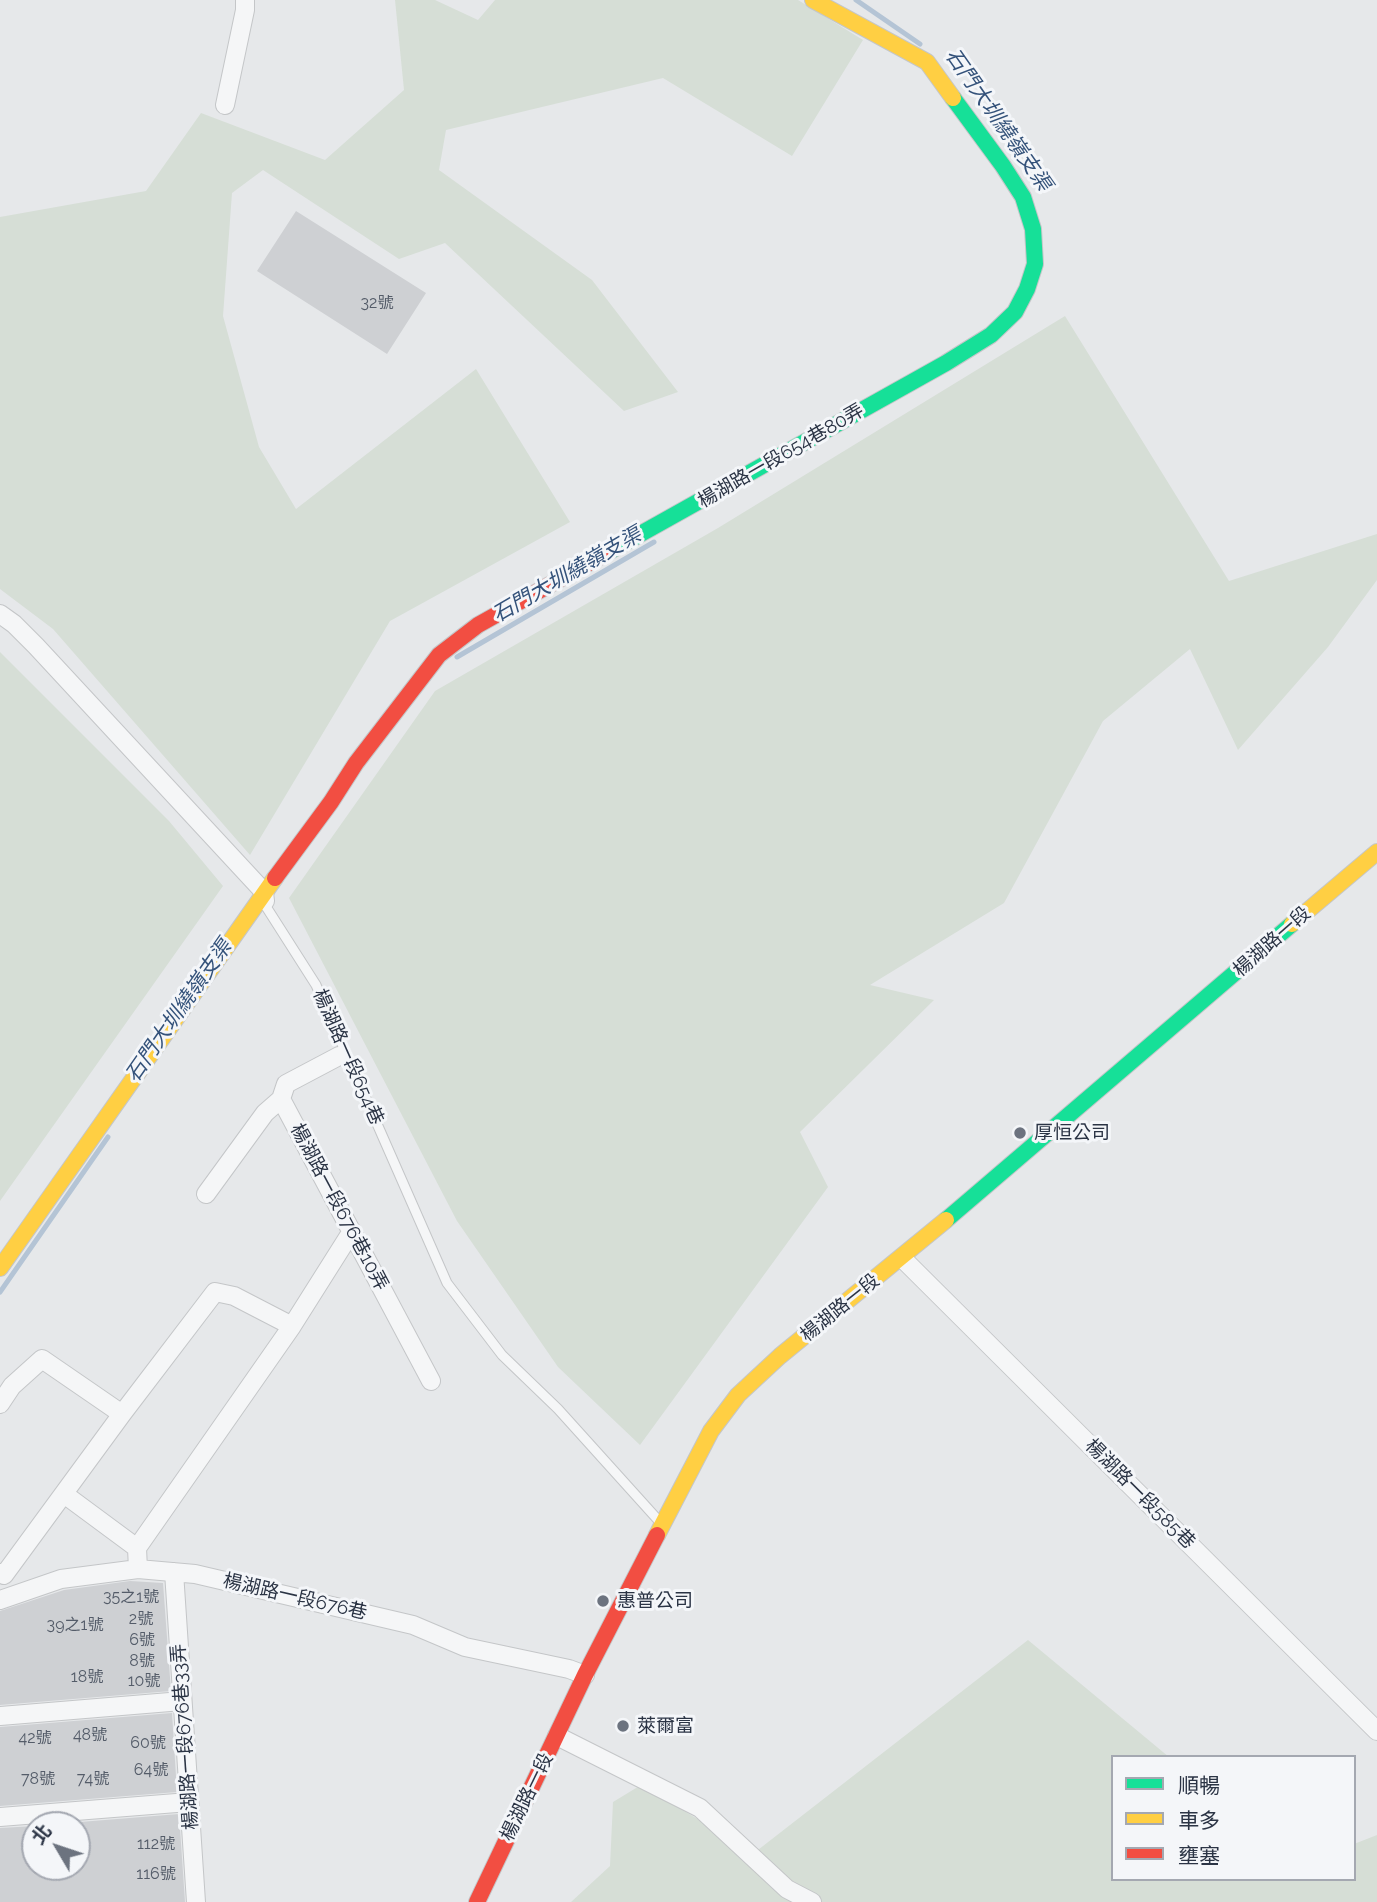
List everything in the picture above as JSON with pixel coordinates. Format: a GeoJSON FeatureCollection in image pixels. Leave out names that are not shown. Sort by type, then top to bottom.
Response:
{"type":"FeatureCollection","features":[{"type":"Feature","properties":{"kind":"street"},"geometry":{"type":"LineString","coordinates":[[225,105],[245,0]]}},
{"type":"Feature","properties":{"kind":"street","name":"楊湖路一段654巷80弄"},"geometry":{"type":"LineString","coordinates":[[2,1263],[265,899],[356,763],[439,655],[478,625],[946,363],[991,335],[1014,312],[1027,289],[1035,264],[1032,229],[1023,197],[927,62],[813,0]]}},
{"type":"Feature","properties":{"kind":"street","name":"楊湖路一段654巷"},"geometry":{"type":"LineString","coordinates":[[0,614],[36,646],[265,899]]}},
{"type":"Feature","properties":{"kind":"street","name":"楊湖路一段"},"geometry":{"type":"LineString","coordinates":[[477,1902],[585,1675],[711,1431],[738,1395],[780,1356],[902,1258],[1377,852]]}},
{"type":"Feature","properties":{"kind":"street"},"geometry":{"type":"LineString","coordinates":[[206,1194],[265,1113],[281,1099],[286,1084],[339,1056]]}},
{"type":"Feature","properties":{"kind":"street","name":"楊湖路一段676巷10弄"},"geometry":{"type":"LineString","coordinates":[[281,1099],[431,1381]]}},
{"type":"Feature","properties":{"kind":"street"},"geometry":{"type":"LineString","coordinates":[[138,1569],[137,1548],[292,1326],[352,1231]]}},
{"type":"Feature","properties":{"kind":"street","name":"楊湖路一段585巷"},"geometry":{"type":"LineString","coordinates":[[902,1258],[1377,1731]]}},
{"type":"Feature","properties":{"kind":"street"},"geometry":{"type":"LineString","coordinates":[[0,1573],[4,1575],[215,1292],[234,1296],[292,1326]]}},
{"type":"Feature","properties":{"kind":"street"},"geometry":{"type":"LineString","coordinates":[[0,1404],[12,1386],[42,1359],[122,1414]]}},
{"type":"Feature","properties":{"kind":"street"},"geometry":{"type":"LineString","coordinates":[[64,1494],[137,1548]]}},
{"type":"Feature","properties":{"kind":"street","name":"楊湖路一段676巷"},"geometry":{"type":"LineString","coordinates":[[0,1600],[61,1580],[138,1569],[195,1574],[413,1625],[465,1647],[569,1669],[585,1675]]}},
{"type":"Feature","properties":{"kind":"street","name":"楊湖路一段676巷33弄"},"geometry":{"type":"LineString","coordinates":[[174,1572],[196,1902]]}},
{"type":"Feature","properties":{"kind":"street"},"geometry":{"type":"LineString","coordinates":[[0,1716],[181,1701]]}},
{"type":"Feature","properties":{"kind":"street"},"geometry":{"type":"LineString","coordinates":[[556,1736],[701,1808],[788,1889],[812,1902]]}},
{"type":"Feature","properties":{"kind":"street"},"geometry":{"type":"LineString","coordinates":[[0,1816],[189,1802]]}},
{"type":"Feature","properties":{"kind":"lane","name":"楊湖路一段654巷"},"geometry":{"type":"LineString","coordinates":[[265,899],[316,985],[447,1283],[502,1355],[558,1409],[663,1524]]}},
{"type":"Feature","properties":{"kind":"shaded area"},"geometry":{"type":"Polygon","coordinates":[[[395,0],[435,0],[478,20],[495,0],[798,0],[863,40],[792,156],[663,78],[446,130],[439,170],[592,280],[678,392],[624,411],[445,243],[399,259],[263,170],[232,193],[223,316],[259,447],[296,509],[476,369],[570,522],[390,621],[250,855],[53,629],[0,589],[0,217],[146,191],[201,113],[325,160],[404,90],[395,0]]]}},
{"type":"Feature","properties":{"kind":"shaded area"},"geometry":{"type":"Polygon","coordinates":[[[1065,316],[1229,581],[1377,534],[1377,580],[1328,647],[1238,750],[1190,649],[1103,721],[1004,903],[870,985],[934,1000],[800,1132],[828,1187],[640,1445],[558,1367],[457,1221],[289,898],[435,691],[718,528],[1065,316]]]}},
{"type":"Feature","properties":{"kind":"shaded area"},"geometry":{"type":"Polygon","coordinates":[[[0,652],[169,821],[223,886],[0,1201],[0,652]]]}},
{"type":"Feature","properties":{"kind":"shaded area"},"geometry":{"type":"Polygon","coordinates":[[[1028,1640],[1167,1755],[1111,1755],[1111,1881],[1356,1881],[1356,1843],[1377,1835],[1377,1902],[571,1902],[610,1866],[613,1802],[641,1785],[754,1853],[1028,1640]]]}},
{"type":"Feature","properties":{"kind":"building"},"geometry":{"type":"Polygon","coordinates":[[[296,211],[426,293],[387,354],[257,271],[296,211]]]}},
{"type":"Feature","properties":{"kind":"building"},"geometry":{"type":"Polygon","coordinates":[[[130,1581],[163,1583],[171,1691],[0,1705],[0,1611],[64,1590],[130,1581]]]}},
{"type":"Feature","properties":{"kind":"building"},"geometry":{"type":"Polygon","coordinates":[[[172,1713],[177,1792],[0,1806],[0,1727],[172,1713]]]}},
{"type":"Feature","properties":{"kind":"building"},"geometry":{"type":"Polygon","coordinates":[[[179,1814],[185,1902],[0,1902],[0,1828],[21,1827],[21,1881],[91,1881],[91,1821],[179,1814]]]}},
{"type":"Feature","properties":{"kind":"waterway","name":"石門大圳繞嶺支渠"},"geometry":{"type":"LineString","coordinates":[[856,0],[920,44]]}},
{"type":"Feature","properties":{"kind":"waterway","name":"石門大圳繞嶺支渠"},"geometry":{"type":"LineString","coordinates":[[457,657],[654,542]]}},
{"type":"Feature","properties":{"kind":"waterway","name":"石門大圳繞嶺支渠"},"geometry":{"type":"LineString","coordinates":[[0,1292],[108,1137]]}},
{"type":"Feature","properties":{"kind":"traffic: fast"},"geometry":{"type":"LineString","coordinates":[[610,551],[946,363],[991,335],[1015,312],[1027,289],[1035,264],[1033,229],[1023,197],[953,98]]}},
{"type":"Feature","properties":{"kind":"traffic: fast"},"geometry":{"type":"LineString","coordinates":[[946,1220],[1292,924]]}},
{"type":"Feature","properties":{"kind":"traffic: slow"},"geometry":{"type":"LineString","coordinates":[[813,0],[927,62],[953,98]]}},
{"type":"Feature","properties":{"kind":"traffic: slow"},"geometry":{"type":"LineString","coordinates":[[1292,924],[1377,852]]}},
{"type":"Feature","properties":{"kind":"traffic: slow"},"geometry":{"type":"LineString","coordinates":[[0,1268],[275,878]]}},
{"type":"Feature","properties":{"kind":"traffic: slow"},"geometry":{"type":"LineString","coordinates":[[657,1535],[711,1431],[738,1395],[780,1356],[946,1220]]}},
{"type":"Feature","properties":{"kind":"traffic: jam"},"geometry":{"type":"LineString","coordinates":[[275,878],[356,763],[439,655],[478,625],[610,551]]}},
{"type":"Feature","properties":{"kind":"traffic: jam"},"geometry":{"type":"LineString","coordinates":[[477,1902],[585,1675],[657,1535]]}},
{"type":"Feature","properties":{"kind":"place","name":"厚恒公司"},"geometry":{"type":"Point","coordinates":[1020,1133]}},
{"type":"Feature","properties":{"kind":"place","name":"惠普公司"},"geometry":{"type":"Point","coordinates":[603,1601]}},
{"type":"Feature","properties":{"kind":"place","name":"萊爾富"},"geometry":{"type":"Point","coordinates":[623,1726]}}]}
